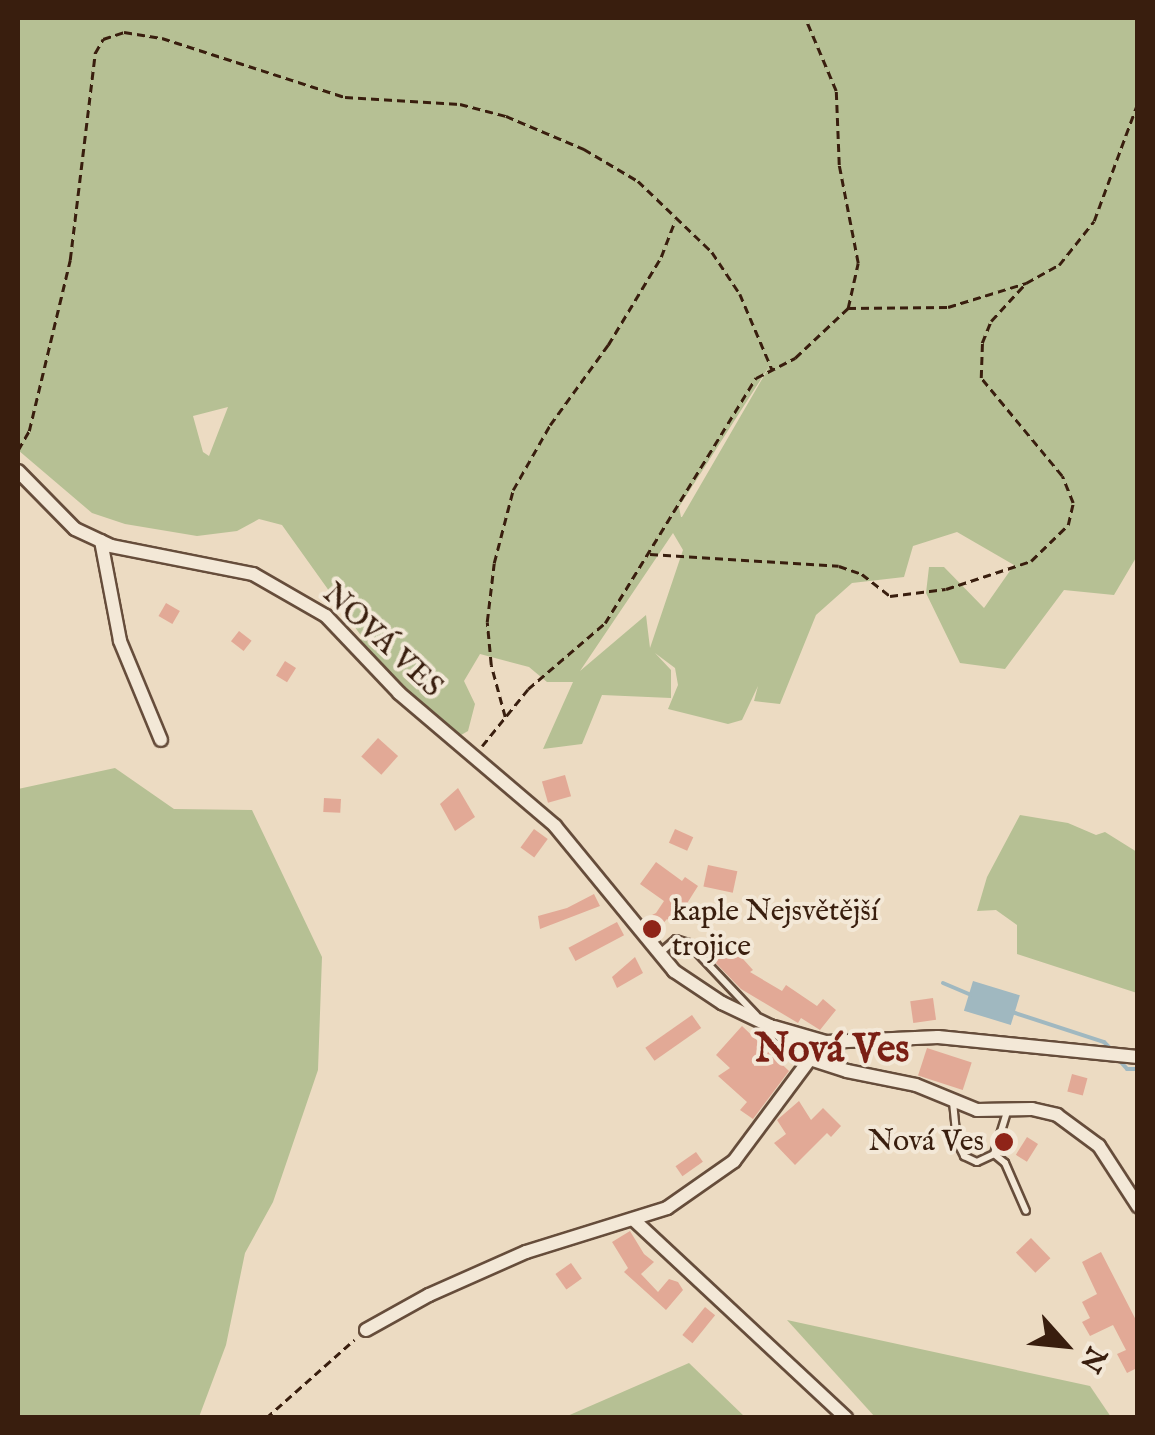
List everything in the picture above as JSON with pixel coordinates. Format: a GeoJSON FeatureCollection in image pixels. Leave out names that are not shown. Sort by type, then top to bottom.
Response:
{"type":"FeatureCollection","features":[{"type":"Feature","properties":{"kind":"street","name":"NOVÁ VES"},"geometry":{"type":"LineString","coordinates":[[18,471],[75,529],[101,541],[233,568],[292,593],[326,616],[399,694],[555,826],[674,971],[722,1003],[767,1025],[826,1042],[938,1037],[1138,1057]]}},
{"type":"Feature","properties":{"kind":"street"},"geometry":{"type":"LineString","coordinates":[[101,541],[120,642],[161,740]]}},
{"type":"Feature","properties":{"kind":"street","name":"NOVÁ VES"},"geometry":{"type":"LineString","coordinates":[[767,1025],[810,1059],[916,1085],[977,1110],[1032,1109],[1057,1115],[1099,1146],[1132,1187],[1138,1206]]}},
{"type":"Feature","properties":{"kind":"street"},"geometry":{"type":"LineString","coordinates":[[366,1330],[428,1295],[526,1252],[667,1208],[734,1161],[810,1059]]}},
{"type":"Feature","properties":{"kind":"street"},"geometry":{"type":"LineString","coordinates":[[635,1221],[846,1418]]}},
{"type":"Feature","properties":{"kind":"lane","name":"NOVÁ VES"},"geometry":{"type":"LineString","coordinates":[[659,954],[676,939],[688,942],[767,1025]]}},
{"type":"Feature","properties":{"kind":"lane"},"geometry":{"type":"LineString","coordinates":[[953,1100],[953,1130],[964,1156],[978,1162],[994,1154],[1006,1112]]}},
{"type":"Feature","properties":{"kind":"lane"},"geometry":{"type":"LineString","coordinates":[[994,1154],[1005,1163],[1026,1211]]}},
{"type":"Feature","properties":{"kind":"path"},"geometry":{"type":"LineString","coordinates":[[474,755],[528,688],[604,623],[756,378],[795,358],[848,308],[858,263],[840,165],[836,91],[805,18]]}},
{"type":"Feature","properties":{"kind":"path"},"geometry":{"type":"LineString","coordinates":[[18,450],[29,431],[70,260],[95,52],[103,38],[124,32],[162,38],[345,98],[460,104],[506,116],[584,150],[638,180],[712,252],[740,294],[772,370]]}},
{"type":"Feature","properties":{"kind":"path"},"geometry":{"type":"LineString","coordinates":[[848,308],[948,307],[1026,282],[1058,266],[1094,221],[1138,102]]}},
{"type":"Feature","properties":{"kind":"path"},"geometry":{"type":"LineString","coordinates":[[505,717],[487,622],[494,563],[514,490],[550,425],[617,330],[661,256],[676,219]]}},
{"type":"Feature","properties":{"kind":"path"},"geometry":{"type":"LineString","coordinates":[[648,554],[838,566],[862,574],[890,596],[946,589],[1031,561],[1068,525],[1073,503],[1062,476],[982,378],[982,343],[991,321],[1026,282]]}},
{"type":"Feature","properties":{"kind":"path"},"geometry":{"type":"LineString","coordinates":[[266,1418],[366,1330]]}},
{"type":"Feature","properties":{"kind":"green space"},"geometry":{"type":"Polygon","coordinates":[[[18,18],[1137,18],[1137,556],[1114,595],[1064,590],[1005,669],[960,663],[926,593],[929,567],[944,567],[984,608],[1014,565],[957,532],[913,546],[904,577],[852,583],[816,615],[780,704],[754,701],[758,686],[742,720],[728,724],[668,709],[678,685],[675,668],[655,653],[671,670],[671,698],[602,695],[582,744],[543,749],[573,682],[547,682],[529,667],[480,654],[464,681],[475,704],[468,731],[454,739],[356,648],[362,637],[282,525],[259,519],[237,531],[197,536],[125,524],[92,513],[18,450],[18,18]],[[772,362],[679,507],[682,517],[772,362]],[[228,407],[193,416],[203,452],[209,456],[228,407]],[[673,533],[580,671],[646,615],[650,648],[683,550],[673,533]]]}},
{"type":"Feature","properties":{"kind":"green space"},"geometry":{"type":"Polygon","coordinates":[[[115,768],[174,809],[252,810],[322,957],[318,1070],[273,1202],[245,1253],[226,1345],[199,1417],[18,1417],[18,789],[115,768]]]}},
{"type":"Feature","properties":{"kind":"green space"},"geometry":{"type":"Polygon","coordinates":[[[1020,815],[1068,823],[1096,835],[1105,832],[1137,852],[1137,993],[1017,954],[1017,925],[996,910],[977,911],[987,877],[1020,815]]]}},
{"type":"Feature","properties":{"kind":"green space"},"geometry":{"type":"Polygon","coordinates":[[[787,1320],[1090,1386],[1111,1417],[875,1417],[787,1320]]]}},
{"type":"Feature","properties":{"kind":"green space"},"geometry":{"type":"Polygon","coordinates":[[[689,1363],[745,1417],[565,1417],[689,1363]]]}},
{"type":"Feature","properties":{"kind":"water"},"geometry":{"type":"Polygon","coordinates":[[[973,981],[1020,995],[1011,1025],[964,1011],[973,981]]]}},
{"type":"Feature","properties":{"kind":"building"},"geometry":{"type":"Polygon","coordinates":[[[166,603],[180,611],[172,624],[159,616],[166,603]]]}},
{"type":"Feature","properties":{"kind":"building"},"geometry":{"type":"Polygon","coordinates":[[[239,631],[252,641],[244,651],[231,641],[239,631]]]}},
{"type":"Feature","properties":{"kind":"building"},"geometry":{"type":"Polygon","coordinates":[[[285,661],[296,668],[287,682],[276,675],[285,661]]]}},
{"type":"Feature","properties":{"kind":"building"},"geometry":{"type":"Polygon","coordinates":[[[378,738],[398,756],[381,775],[361,757],[378,738]]]}},
{"type":"Feature","properties":{"kind":"building"},"geometry":{"type":"Polygon","coordinates":[[[565,775],[571,796],[548,803],[542,782],[565,775]]]}},
{"type":"Feature","properties":{"kind":"building"},"geometry":{"type":"Polygon","coordinates":[[[458,788],[475,817],[455,831],[440,804],[458,788]]]}},
{"type":"Feature","properties":{"kind":"building"},"geometry":{"type":"Polygon","coordinates":[[[324,798],[341,799],[340,813],[323,812],[324,798]]]}},
{"type":"Feature","properties":{"kind":"building"},"geometry":{"type":"Polygon","coordinates":[[[534,829],[548,839],[534,858],[520,848],[534,829]]]}},
{"type":"Feature","properties":{"kind":"building"},"geometry":{"type":"Polygon","coordinates":[[[675,829],[693,837],[687,851],[669,843],[675,829]]]}},
{"type":"Feature","properties":{"kind":"building"},"geometry":{"type":"Polygon","coordinates":[[[656,862],[682,881],[685,877],[698,886],[674,924],[667,919],[655,932],[644,919],[656,913],[664,901],[640,884],[656,862]]]}},
{"type":"Feature","properties":{"kind":"building"},"geometry":{"type":"Polygon","coordinates":[[[708,865],[737,871],[733,893],[703,887],[708,865]]]}},
{"type":"Feature","properties":{"kind":"building"},"geometry":{"type":"Polygon","coordinates":[[[594,894],[600,906],[540,929],[538,916],[567,908],[594,894]]]}},
{"type":"Feature","properties":{"kind":"building"},"geometry":{"type":"Polygon","coordinates":[[[617,922],[624,935],[575,961],[568,948],[617,922]]]}},
{"type":"Feature","properties":{"kind":"building"},"geometry":{"type":"Polygon","coordinates":[[[724,938],[753,970],[750,972],[782,991],[786,985],[817,1006],[823,999],[836,1010],[820,1030],[801,1018],[798,1023],[741,989],[707,954],[724,938]]]}},
{"type":"Feature","properties":{"kind":"building"},"geometry":{"type":"Polygon","coordinates":[[[635,957],[643,973],[617,988],[612,977],[635,957]]]}},
{"type":"Feature","properties":{"kind":"building"},"geometry":{"type":"Polygon","coordinates":[[[933,998],[936,1020],[913,1023],[910,1001],[933,998]]]}},
{"type":"Feature","properties":{"kind":"building"},"geometry":{"type":"Polygon","coordinates":[[[692,1015],[701,1028],[654,1061],[645,1048],[692,1015]]]}},
{"type":"Feature","properties":{"kind":"building"},"geometry":{"type":"Polygon","coordinates":[[[742,1026],[789,1071],[753,1119],[740,1110],[747,1102],[718,1076],[730,1068],[716,1055],[742,1026]]]}},
{"type":"Feature","properties":{"kind":"building"},"geometry":{"type":"Polygon","coordinates":[[[927,1048],[972,1063],[963,1090],[918,1076],[927,1048]]]}},
{"type":"Feature","properties":{"kind":"building"},"geometry":{"type":"Polygon","coordinates":[[[1072,1074],[1087,1078],[1083,1096],[1067,1091],[1072,1074]]]}},
{"type":"Feature","properties":{"kind":"building"},"geometry":{"type":"Polygon","coordinates":[[[799,1101],[811,1120],[823,1108],[841,1126],[831,1137],[827,1133],[795,1165],[774,1143],[786,1134],[777,1120],[799,1101]]]}},
{"type":"Feature","properties":{"kind":"building"},"geometry":{"type":"Polygon","coordinates":[[[1027,1137],[1038,1144],[1027,1162],[1016,1155],[1027,1137]]]}},
{"type":"Feature","properties":{"kind":"building"},"geometry":{"type":"Polygon","coordinates":[[[696,1152],[703,1162],[682,1176],[676,1166],[696,1152]]]}},
{"type":"Feature","properties":{"kind":"building"},"geometry":{"type":"Polygon","coordinates":[[[630,1231],[644,1254],[654,1262],[641,1274],[658,1292],[669,1279],[678,1282],[683,1290],[666,1310],[624,1272],[628,1268],[612,1242],[630,1231]]]}},
{"type":"Feature","properties":{"kind":"building"},"geometry":{"type":"Polygon","coordinates":[[[1031,1238],[1050,1258],[1035,1273],[1016,1253],[1031,1238]]]}},
{"type":"Feature","properties":{"kind":"building"},"geometry":{"type":"Polygon","coordinates":[[[1101,1252],[1138,1324],[1138,1374],[1135,1369],[1127,1373],[1117,1354],[1126,1350],[1113,1325],[1090,1336],[1082,1322],[1090,1318],[1082,1302],[1097,1294],[1082,1262],[1101,1252]]]}},
{"type":"Feature","properties":{"kind":"building"},"geometry":{"type":"Polygon","coordinates":[[[571,1263],[582,1279],[566,1289],[555,1274],[571,1263]]]}},
{"type":"Feature","properties":{"kind":"building"},"geometry":{"type":"Polygon","coordinates":[[[705,1307],[715,1315],[692,1343],[682,1335],[705,1307]]]}},
{"type":"Feature","properties":{"kind":"waterway"},"geometry":{"type":"LineString","coordinates":[[943,983],[971,995]]}},
{"type":"Feature","properties":{"kind":"waterway"},"geometry":{"type":"LineString","coordinates":[[1012,1012],[1104,1042],[1110,1048]]}},
{"type":"Feature","properties":{"kind":"waterway"},"geometry":{"type":"LineString","coordinates":[[1119,1060],[1127,1069],[1138,1069]]}},
{"type":"Feature","properties":{"kind":"place","name":"kaple Nejsvětější trojice"},"geometry":{"type":"Point","coordinates":[652,929]}},
{"type":"Feature","properties":{"kind":"place","name":"Nová Ves"},"geometry":{"type":"Point","coordinates":[1004,1142]}},
{"type":"Feature","properties":{"kind":"district","name":"Nová Ves"},"geometry":{"type":"Point","coordinates":[832,1051]}}]}
